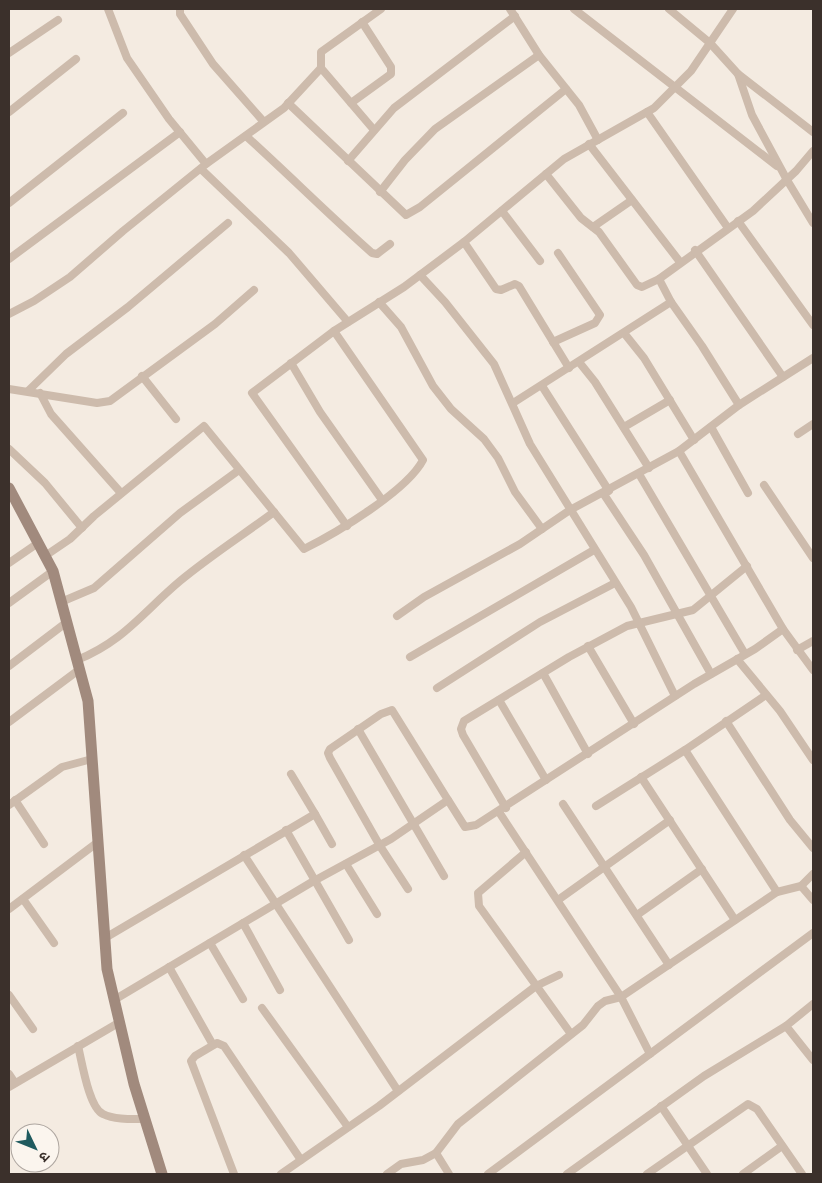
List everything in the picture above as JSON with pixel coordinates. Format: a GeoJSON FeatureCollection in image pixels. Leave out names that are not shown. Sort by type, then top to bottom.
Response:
{"type":"FeatureCollection","features":[{"type":"Feature","properties":{"kind":"street"},"geometry":{"type":"LineString","coordinates":[[108,9],[127,58],[204,166],[289,253],[348,322]]}},
{"type":"Feature","properties":{"kind":"street"},"geometry":{"type":"LineString","coordinates":[[180,9],[180,14],[213,64],[263,121]]}},
{"type":"Feature","properties":{"kind":"street"},"geometry":{"type":"LineString","coordinates":[[374,130],[321,68],[320,52],[382,9]]}},
{"type":"Feature","properties":{"kind":"street"},"geometry":{"type":"LineString","coordinates":[[510,9],[539,55],[579,105],[598,140]]}},
{"type":"Feature","properties":{"kind":"street"},"geometry":{"type":"LineString","coordinates":[[574,9],[781,169]]}},
{"type":"Feature","properties":{"kind":"street"},"geometry":{"type":"LineString","coordinates":[[669,9],[710,43],[738,74],[813,132]]}},
{"type":"Feature","properties":{"kind":"street"},"geometry":{"type":"LineString","coordinates":[[347,526],[252,393],[334,331],[420,275],[464,242],[564,159],[647,112],[691,71],[733,9]]}},
{"type":"Feature","properties":{"kind":"street"},"geometry":{"type":"LineString","coordinates":[[348,161],[394,108],[410,94],[515,16]]}},
{"type":"Feature","properties":{"kind":"street"},"geometry":{"type":"LineString","coordinates":[[9,53],[58,20]]}},
{"type":"Feature","properties":{"kind":"street"},"geometry":{"type":"LineString","coordinates":[[351,103],[391,74],[391,68],[362,22]]}},
{"type":"Feature","properties":{"kind":"street"},"geometry":{"type":"LineString","coordinates":[[380,192],[405,160],[435,129],[539,55]]}},
{"type":"Feature","properties":{"kind":"street"},"geometry":{"type":"LineString","coordinates":[[9,112],[76,59]]}},
{"type":"Feature","properties":{"kind":"street"},"geometry":{"type":"LineString","coordinates":[[9,314],[34,301],[70,277],[123,231],[204,166],[288,103],[321,68]]}},
{"type":"Feature","properties":{"kind":"street"},"geometry":{"type":"LineString","coordinates":[[738,74],[752,115],[786,180],[813,223]]}},
{"type":"Feature","properties":{"kind":"street"},"geometry":{"type":"LineString","coordinates":[[288,103],[400,212],[406,215],[412,214],[566,89]]}},
{"type":"Feature","properties":{"kind":"street"},"geometry":{"type":"LineString","coordinates":[[647,112],[728,228]]}},
{"type":"Feature","properties":{"kind":"street"},"geometry":{"type":"LineString","coordinates":[[9,203],[123,113]]}},
{"type":"Feature","properties":{"kind":"street"},"geometry":{"type":"LineString","coordinates":[[9,259],[180,132]]}},
{"type":"Feature","properties":{"kind":"street"},"geometry":{"type":"LineString","coordinates":[[246,136],[372,253],[377,254],[390,244]]}},
{"type":"Feature","properties":{"kind":"street"},"geometry":{"type":"LineString","coordinates":[[589,144],[680,262]]}},
{"type":"Feature","properties":{"kind":"street"},"geometry":{"type":"LineString","coordinates":[[546,174],[581,218],[593,227],[637,285],[642,287],[659,278],[695,250],[738,221],[786,180],[813,151]]}},
{"type":"Feature","properties":{"kind":"street"},"geometry":{"type":"LineString","coordinates":[[593,227],[632,200]]}},
{"type":"Feature","properties":{"kind":"street"},"geometry":{"type":"LineString","coordinates":[[502,211],[540,261]]}},
{"type":"Feature","properties":{"kind":"street"},"geometry":{"type":"LineString","coordinates":[[738,221],[813,325]]}},
{"type":"Feature","properties":{"kind":"street"},"geometry":{"type":"LineString","coordinates":[[28,391],[66,354],[128,307],[228,223]]}},
{"type":"Feature","properties":{"kind":"street"},"geometry":{"type":"LineString","coordinates":[[464,242],[496,289],[501,290],[515,284],[519,286],[569,368]]}},
{"type":"Feature","properties":{"kind":"street"},"geometry":{"type":"LineString","coordinates":[[695,250],[783,377]]}},
{"type":"Feature","properties":{"kind":"street"},"geometry":{"type":"LineString","coordinates":[[553,342],[595,323],[600,315],[558,253]]}},
{"type":"Feature","properties":{"kind":"street"},"geometry":{"type":"LineString","coordinates":[[420,275],[445,302],[494,364],[530,444],[639,623],[675,696]]}},
{"type":"Feature","properties":{"kind":"street"},"geometry":{"type":"LineString","coordinates":[[659,278],[671,302],[702,346],[739,406]]}},
{"type":"Feature","properties":{"kind":"street"},"geometry":{"type":"LineString","coordinates":[[9,389],[103,402],[110,400],[215,324],[254,290]]}},
{"type":"Feature","properties":{"kind":"street"},"geometry":{"type":"LineString","coordinates":[[380,302],[401,328],[433,386],[451,409],[484,439],[498,458],[515,492],[542,530]]}},
{"type":"Feature","properties":{"kind":"street"},"geometry":{"type":"LineString","coordinates":[[513,403],[671,302]]}},
{"type":"Feature","properties":{"kind":"street"},"geometry":{"type":"LineString","coordinates":[[45,556],[70,539],[122,493],[204,426],[304,550],[347,526],[382,500],[401,484],[423,460],[334,331]]}},
{"type":"Feature","properties":{"kind":"street"},"geometry":{"type":"LineString","coordinates":[[624,333],[644,358],[694,440]]}},
{"type":"Feature","properties":{"kind":"street"},"geometry":{"type":"LineString","coordinates":[[397,616],[424,597],[542,530],[570,510],[679,451],[739,406],[813,358]]}},
{"type":"Feature","properties":{"kind":"street"},"geometry":{"type":"LineString","coordinates":[[579,362],[595,382],[648,468]]}},
{"type":"Feature","properties":{"kind":"street"},"geometry":{"type":"LineString","coordinates":[[290,363],[320,412],[382,500]]}},
{"type":"Feature","properties":{"kind":"street"},"geometry":{"type":"LineString","coordinates":[[142,376],[176,419]]}},
{"type":"Feature","properties":{"kind":"street"},"geometry":{"type":"LineString","coordinates":[[542,386],[644,555],[711,674]]}},
{"type":"Feature","properties":{"kind":"street"},"geometry":{"type":"LineString","coordinates":[[40,392],[51,414],[122,493]]}},
{"type":"Feature","properties":{"kind":"street"},"geometry":{"type":"LineString","coordinates":[[624,427],[670,400]]}},
{"type":"Feature","properties":{"kind":"street"},"geometry":{"type":"LineString","coordinates":[[798,434],[813,424]]}},
{"type":"Feature","properties":{"kind":"street"},"geometry":{"type":"LineString","coordinates":[[711,427],[748,493]]}},
{"type":"Feature","properties":{"kind":"street"},"geometry":{"type":"LineString","coordinates":[[9,448],[45,483],[82,528]]}},
{"type":"Feature","properties":{"kind":"street"},"geometry":{"type":"LineString","coordinates":[[679,451],[783,629],[813,670]]}},
{"type":"Feature","properties":{"kind":"street"},"geometry":{"type":"LineString","coordinates":[[61,602],[94,588],[180,513],[239,470]]}},
{"type":"Feature","properties":{"kind":"street"},"geometry":{"type":"LineString","coordinates":[[639,474],[745,654]]}},
{"type":"Feature","properties":{"kind":"street"},"geometry":{"type":"LineString","coordinates":[[764,485],[813,558]]}},
{"type":"Feature","properties":{"kind":"street"},"geometry":{"type":"LineString","coordinates":[[9,488],[53,571],[88,701],[107,970],[134,1084],[162,1174]]}},
{"type":"Feature","properties":{"kind":"street"},"geometry":{"type":"LineString","coordinates":[[9,722],[78,664],[119,638],[181,580],[274,512]]}},
{"type":"Feature","properties":{"kind":"street"},"geometry":{"type":"LineString","coordinates":[[9,563],[38,543]]}},
{"type":"Feature","properties":{"kind":"street"},"geometry":{"type":"LineString","coordinates":[[410,657],[594,550]]}},
{"type":"Feature","properties":{"kind":"street"},"geometry":{"type":"LineString","coordinates":[[650,1054],[621,997],[526,852],[502,810],[461,729],[464,721],[588,646],[627,626],[693,610],[747,566]]}},
{"type":"Feature","properties":{"kind":"street"},"geometry":{"type":"LineString","coordinates":[[9,603],[53,571]]}},
{"type":"Feature","properties":{"kind":"street"},"geometry":{"type":"LineString","coordinates":[[437,688],[540,622],[615,583]]}},
{"type":"Feature","properties":{"kind":"street"},"geometry":{"type":"LineString","coordinates":[[9,666],[67,622]]}},
{"type":"Feature","properties":{"kind":"street"},"geometry":{"type":"LineString","coordinates":[[408,889],[380,846],[328,753],[330,749],[358,729],[387,710],[392,710],[465,827],[476,825],[502,810],[675,696],[783,629]]}},
{"type":"Feature","properties":{"kind":"street"},"geometry":{"type":"LineString","coordinates":[[797,650],[813,641]]}},
{"type":"Feature","properties":{"kind":"street"},"geometry":{"type":"LineString","coordinates":[[588,646],[634,724]]}},
{"type":"Feature","properties":{"kind":"street"},"geometry":{"type":"LineString","coordinates":[[736,659],[780,711],[813,760]]}},
{"type":"Feature","properties":{"kind":"street"},"geometry":{"type":"LineString","coordinates":[[543,673],[588,754]]}},
{"type":"Feature","properties":{"kind":"street"},"geometry":{"type":"LineString","coordinates":[[596,806],[685,750],[766,695]]}},
{"type":"Feature","properties":{"kind":"street"},"geometry":{"type":"LineString","coordinates":[[499,700],[546,780]]}},
{"type":"Feature","properties":{"kind":"street"},"geometry":{"type":"LineString","coordinates":[[726,721],[790,820],[813,848]]}},
{"type":"Feature","properties":{"kind":"street"},"geometry":{"type":"LineString","coordinates":[[358,729],[444,876]]}},
{"type":"Feature","properties":{"kind":"street"},"geometry":{"type":"LineString","coordinates":[[685,750],[777,892]]}},
{"type":"Feature","properties":{"kind":"street"},"geometry":{"type":"LineString","coordinates":[[44,844],[12,803],[62,767],[92,759]]}},
{"type":"Feature","properties":{"kind":"street"},"geometry":{"type":"LineString","coordinates":[[291,774],[332,844]]}},
{"type":"Feature","properties":{"kind":"street"},"geometry":{"type":"LineString","coordinates":[[641,777],[735,920]]}},
{"type":"Feature","properties":{"kind":"street"},"geometry":{"type":"LineString","coordinates":[[114,1000],[276,903],[380,846],[448,800]]}},
{"type":"Feature","properties":{"kind":"street"},"geometry":{"type":"LineString","coordinates":[[563,804],[668,965]]}},
{"type":"Feature","properties":{"kind":"street"},"geometry":{"type":"LineString","coordinates":[[105,938],[315,814]]}},
{"type":"Feature","properties":{"kind":"street"},"geometry":{"type":"LineString","coordinates":[[558,900],[670,820]]}},
{"type":"Feature","properties":{"kind":"street"},"geometry":{"type":"LineString","coordinates":[[286,830],[349,940]]}},
{"type":"Feature","properties":{"kind":"street"},"geometry":{"type":"LineString","coordinates":[[9,909],[98,842]]}},
{"type":"Feature","properties":{"kind":"street"},"geometry":{"type":"LineString","coordinates":[[526,852],[483,888],[477,899],[479,906],[570,1034]]}},
{"type":"Feature","properties":{"kind":"street"},"geometry":{"type":"LineString","coordinates":[[244,855],[398,1090]]}},
{"type":"Feature","properties":{"kind":"street"},"geometry":{"type":"LineString","coordinates":[[346,864],[377,914]]}},
{"type":"Feature","properties":{"kind":"street"},"geometry":{"type":"LineString","coordinates":[[637,915],[702,869]]}},
{"type":"Feature","properties":{"kind":"street"},"geometry":{"type":"LineString","coordinates":[[387,1174],[402,1164],[423,1160],[436,1153],[458,1124],[570,1034],[605,1000],[621,997],[777,892],[801,886],[813,874]]}},
{"type":"Feature","properties":{"kind":"street"},"geometry":{"type":"LineString","coordinates":[[801,886],[813,900]]}},
{"type":"Feature","properties":{"kind":"street"},"geometry":{"type":"LineString","coordinates":[[23,899],[54,943]]}},
{"type":"Feature","properties":{"kind":"street"},"geometry":{"type":"LineString","coordinates":[[242,923],[280,990]]}},
{"type":"Feature","properties":{"kind":"street"},"geometry":{"type":"LineString","coordinates":[[488,1174],[813,933]]}},
{"type":"Feature","properties":{"kind":"street"},"geometry":{"type":"LineString","coordinates":[[210,943],[243,999]]}},
{"type":"Feature","properties":{"kind":"street"},"geometry":{"type":"LineString","coordinates":[[169,967],[213,1046]]}},
{"type":"Feature","properties":{"kind":"street"},"geometry":{"type":"LineString","coordinates":[[281,1174],[348,1127],[536,986],[559,975]]}},
{"type":"Feature","properties":{"kind":"street"},"geometry":{"type":"LineString","coordinates":[[9,996],[33,1029]]}},
{"type":"Feature","properties":{"kind":"street"},"geometry":{"type":"LineString","coordinates":[[567,1174],[661,1106],[746,1049],[786,1026],[813,1004]]}},
{"type":"Feature","properties":{"kind":"street"},"geometry":{"type":"LineString","coordinates":[[262,1008],[348,1127]]}},
{"type":"Feature","properties":{"kind":"street"},"geometry":{"type":"LineString","coordinates":[[9,1074],[12,1085],[120,1022]]}},
{"type":"Feature","properties":{"kind":"street"},"geometry":{"type":"LineString","coordinates":[[786,1026],[813,1060]]}},
{"type":"Feature","properties":{"kind":"street"},"geometry":{"type":"LineString","coordinates":[[234,1174],[191,1061],[194,1056],[220,1043],[224,1046],[301,1160]]}},
{"type":"Feature","properties":{"kind":"street"},"geometry":{"type":"LineString","coordinates":[[78,1046],[92,1100],[101,1114],[112,1117],[145,1119]]}},
{"type":"Feature","properties":{"kind":"street"},"geometry":{"type":"LineString","coordinates":[[648,1174],[748,1104],[756,1109],[802,1174]]}},
{"type":"Feature","properties":{"kind":"street"},"geometry":{"type":"LineString","coordinates":[[661,1106],[707,1174]]}},
{"type":"Feature","properties":{"kind":"street"},"geometry":{"type":"LineString","coordinates":[[743,1174],[782,1146]]}},
{"type":"Feature","properties":{"kind":"street"},"geometry":{"type":"LineString","coordinates":[[436,1153],[449,1174]]}}]}
